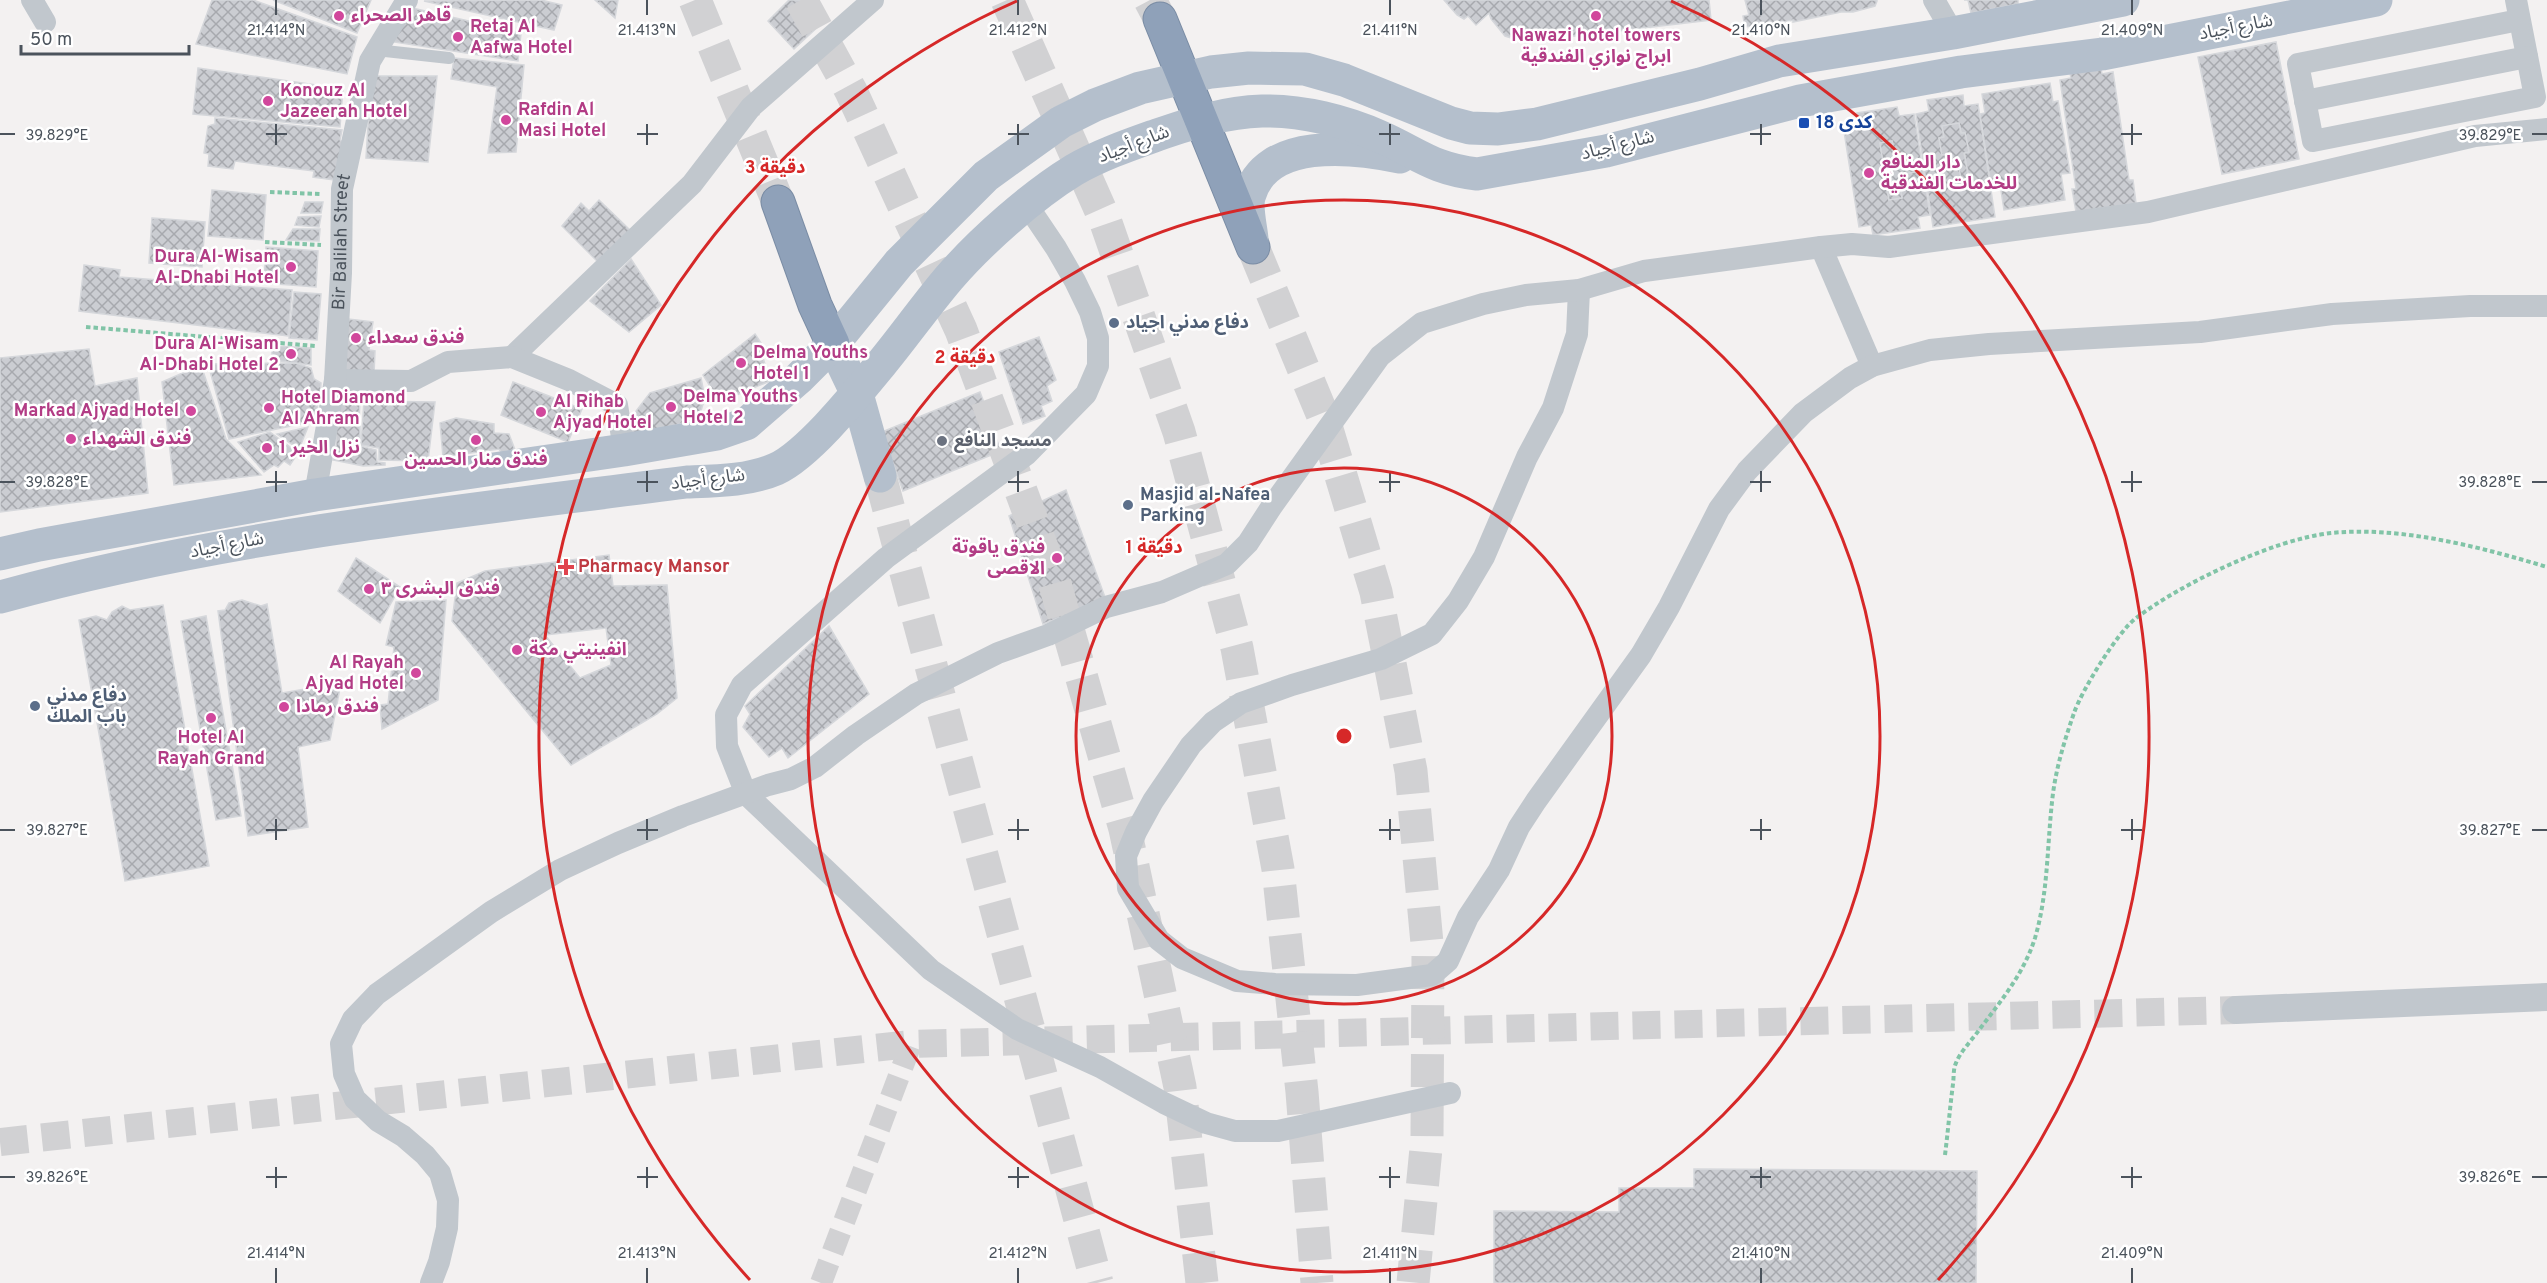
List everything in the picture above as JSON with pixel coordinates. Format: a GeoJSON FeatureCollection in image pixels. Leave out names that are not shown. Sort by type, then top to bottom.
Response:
{"type":"FeatureCollection","features":[{"type":"Feature","properties":{"kind":"highway"},"geometry":{"type":"LineString","coordinates":[[1160,19],[1253,247]]}},
{"type":"Feature","properties":{"kind":"highway"},"geometry":{"type":"LineString","coordinates":[[778,202],[815,305],[832,344]]}},
{"type":"Feature","properties":{"kind":"main road","name":"شارع أجياد"},"geometry":{"type":"LineString","coordinates":[[0,554],[39,544],[315,495],[624,450],[717,434],[746,424],[799,378],[832,344],[899,263],[986,176],[1061,122],[1095,105],[1140,88],[1211,72],[1249,68],[1305,69],[1344,80],[1451,123],[1470,128],[1498,129],[1537,124],[1700,84],[1779,61],[1953,33],[2123,0]]}},
{"type":"Feature","properties":{"kind":"main road","name":"شارع أجياد"},"geometry":{"type":"LineString","coordinates":[[0,597],[57,581],[241,542],[687,482],[734,480],[777,469],[808,446],[857,394],[950,277],[1027,205],[1076,169],[1112,151],[1202,120],[1264,111],[1301,114],[1361,129],[1433,165],[1456,172],[1477,174],[1606,152],[1696,126],[1800,101],[1961,72],[2102,54],[2376,0]]}},
{"type":"Feature","properties":{"kind":"main road"},"geometry":{"type":"LineString","coordinates":[[1253,247],[1248,199],[1257,177],[1271,163],[1298,152],[1333,151],[1378,153],[1433,165]]}},
{"type":"Feature","properties":{"kind":"main road"},"geometry":{"type":"LineString","coordinates":[[832,344],[857,394],[880,476]]}},
{"type":"Feature","properties":{"kind":"street"},"geometry":{"type":"LineString","coordinates":[[32,0],[45,22]]}},
{"type":"Feature","properties":{"kind":"street","name":"Bir Balilah Street"},"geometry":{"type":"LineString","coordinates":[[315,495],[335,381],[342,246],[342,195],[370,61],[407,0]]}},
{"type":"Feature","properties":{"kind":"street"},"geometry":{"type":"LineString","coordinates":[[512,357],[692,184],[750,107],[873,0]]}},
{"type":"Feature","properties":{"kind":"street"},"geometry":{"type":"LineString","coordinates":[[1934,0],[1953,33]]}},
{"type":"Feature","properties":{"kind":"street"},"geometry":{"type":"LineString","coordinates":[[2518,10],[2535,97],[2313,141],[2298,64],[2518,10]]}},
{"type":"Feature","properties":{"kind":"street"},"geometry":{"type":"LineString","coordinates":[[2305,101],[2527,57]]}},
{"type":"Feature","properties":{"kind":"street"},"geometry":{"type":"LineString","coordinates":[[431,1283],[440,1262],[447,1228],[448,1200],[440,1173],[425,1155],[403,1136],[378,1121],[355,1099],[344,1074],[341,1044],[353,1019],[378,994],[491,912],[560,870],[683,816],[791,780],[815,767],[856,735],[916,694],[998,653],[1106,608],[1162,592],[1227,564],[1248,543],[1380,356],[1422,323],[1483,304],[1526,295],[1579,290],[1644,271],[1821,247],[1852,244],[1889,247],[2148,212],[2475,136],[2547,129]]}},
{"type":"Feature","properties":{"kind":"street"},"geometry":{"type":"LineString","coordinates":[[1027,205],[1056,248],[1090,312],[1098,338],[1098,366],[1086,394],[1026,455],[886,558],[742,685],[726,715],[727,746],[746,794],[930,970],[1017,1029],[1100,1067],[1164,1103],[1206,1123],[1234,1131],[1278,1131],[1450,1093]]}},
{"type":"Feature","properties":{"kind":"street"},"geometry":{"type":"LineString","coordinates":[[1821,247],[1872,366]]}},
{"type":"Feature","properties":{"kind":"street"},"geometry":{"type":"LineString","coordinates":[[1579,290],[1577,334],[1553,408],[1527,457],[1484,557],[1458,601],[1432,634],[1381,658],[1241,703],[1213,722],[1191,745],[1153,801],[1126,856],[1128,888],[1159,940],[1182,958],[1237,981],[1275,984],[1357,985],[1432,975],[1448,961],[1468,917],[1499,870],[1519,827],[1641,655],[1669,608],[1719,509],[1748,471],[1803,413],[1850,378],[1872,366],[1930,350],[1989,344],[2200,332],[2332,314],[2470,306],[2547,306]]}},
{"type":"Feature","properties":{"kind":"street"},"geometry":{"type":"LineString","coordinates":[[335,381],[411,381],[448,362],[512,357],[569,380],[617,405],[624,450]]}},
{"type":"Feature","properties":{"kind":"street"},"geometry":{"type":"LineString","coordinates":[[2236,1010],[2547,997]]}},
{"type":"Feature","properties":{"kind":"lane"},"geometry":{"type":"LineString","coordinates":[[376,50],[450,58]]}},
{"type":"Feature","properties":{"kind":"path"},"geometry":{"type":"LineString","coordinates":[[270,192],[342,195]]}},
{"type":"Feature","properties":{"kind":"path"},"geometry":{"type":"LineString","coordinates":[[265,242],[342,246]]}},
{"type":"Feature","properties":{"kind":"path"},"geometry":{"type":"LineString","coordinates":[[86,327],[336,348]]}},
{"type":"Feature","properties":{"kind":"path"},"geometry":{"type":"LineString","coordinates":[[1945,1155],[1956,1064],[2017,978],[2029,956],[2035,938],[2047,873],[2052,800],[2058,760],[2075,709],[2091,677],[2133,620],[2182,589],[2238,561],[2286,543],[2331,533],[2384,533],[2438,540],[2508,555],[2547,567]]}},
{"type":"Feature","properties":{"kind":"building"},"geometry":{"type":"Polygon","coordinates":[[[212,0],[253,0],[357,37],[347,74],[196,44],[212,0]]]}},
{"type":"Feature","properties":{"kind":"building","name":"قاهر الصحراء"},"geometry":{"type":"Polygon","coordinates":[[[273,0],[371,0],[357,33],[273,0]]]}},
{"type":"Feature","properties":{"kind":"building"},"geometry":{"type":"Polygon","coordinates":[[[541,0],[562,5],[554,30],[424,1],[541,0]]]}},
{"type":"Feature","properties":{"kind":"building"},"geometry":{"type":"Polygon","coordinates":[[[595,0],[618,0],[615,18],[595,0]]]}},
{"type":"Feature","properties":{"kind":"building"},"geometry":{"type":"Polygon","coordinates":[[[789,0],[804,0],[823,22],[794,49],[768,21],[789,0]]]}},
{"type":"Feature","properties":{"kind":"building"},"geometry":{"type":"Polygon","coordinates":[[[1444,0],[1709,0],[1711,20],[1524,42],[1505,36],[1489,13],[1476,25],[1468,16],[1464,19],[1457,15],[1444,0]]]}},
{"type":"Feature","properties":{"kind":"building"},"geometry":{"type":"Polygon","coordinates":[[[1745,0],[1877,1],[1875,6],[1853,12],[1841,12],[1793,22],[1793,20],[1753,29],[1752,26],[1745,27],[1743,16],[1749,15],[1745,0]]]}},
{"type":"Feature","properties":{"kind":"building"},"geometry":{"type":"Polygon","coordinates":[[[1968,0],[2018,0],[2018,4],[1971,13],[1968,0]]]}},
{"type":"Feature","properties":{"kind":"building","name":"Retaj Al Aafwa Hotel"},"geometry":{"type":"Polygon","coordinates":[[[408,7],[521,33],[518,61],[394,42],[408,7]]]}},
{"type":"Feature","properties":{"kind":"building"},"geometry":{"type":"Polygon","coordinates":[[[2276,42],[2299,159],[2222,174],[2198,57],[2276,42]]]}},
{"type":"Feature","properties":{"kind":"building","name":"Rafdin Al Masi Hotel"},"geometry":{"type":"Polygon","coordinates":[[[454,58],[524,65],[516,152],[488,153],[497,87],[451,79],[454,58]]]}},
{"type":"Feature","properties":{"kind":"building","name":"Konouz Al Jazeerah Hotel"},"geometry":{"type":"Polygon","coordinates":[[[198,68],[343,89],[340,127],[193,114],[198,68]]]}},
{"type":"Feature","properties":{"kind":"building"},"geometry":{"type":"Polygon","coordinates":[[[2101,69],[2102,74],[2113,72],[2129,180],[2133,180],[2136,203],[2076,212],[2072,189],[2076,189],[2060,80],[2071,78],[2070,73],[2101,69]]]}},
{"type":"Feature","properties":{"kind":"building"},"geometry":{"type":"Polygon","coordinates":[[[371,76],[437,76],[428,162],[366,158],[371,76]]]}},
{"type":"Feature","properties":{"kind":"building"},"geometry":{"type":"Polygon","coordinates":[[[2050,83],[2053,102],[2058,101],[2070,173],[2061,174],[2065,200],[2004,210],[2000,184],[1991,185],[1980,114],[1985,113],[1982,94],[2050,83]]]}},
{"type":"Feature","properties":{"kind":"building"},"geometry":{"type":"Polygon","coordinates":[[[1963,95],[1964,106],[1978,104],[1995,217],[1933,227],[1916,114],[1929,111],[1927,100],[1963,95]],[[1959,123],[1942,126],[1944,137],[1939,138],[1942,155],[1949,154],[1952,168],[1959,167],[1962,186],[1970,185],[1964,153],[1969,152],[1965,133],[1961,133],[1959,123]]]}},
{"type":"Feature","properties":{"kind":"building"},"geometry":{"type":"Polygon","coordinates":[[[1897,107],[1899,116],[1914,114],[1930,215],[1918,217],[1920,228],[1873,235],[1871,225],[1859,227],[1843,125],[1858,123],[1857,113],[1897,107]],[[1892,141],[1880,143],[1889,200],[1902,198],[1898,175],[1920,171],[1917,158],[1895,162],[1892,141]]]}},
{"type":"Feature","properties":{"kind":"building"},"geometry":{"type":"Polygon","coordinates":[[[215,118],[342,130],[340,140],[344,143],[334,180],[313,177],[314,171],[235,161],[233,169],[208,166],[209,154],[204,153],[208,126],[215,124],[215,118]]]}},
{"type":"Feature","properties":{"kind":"building"},"geometry":{"type":"Polygon","coordinates":[[[1959,123],[1961,133],[1965,133],[1969,152],[1964,153],[1970,185],[1962,186],[1959,167],[1952,168],[1949,154],[1942,155],[1939,138],[1944,137],[1942,126],[1959,123]]]}},
{"type":"Feature","properties":{"kind":"building"},"geometry":{"type":"Polygon","coordinates":[[[1892,141],[1895,162],[1917,158],[1920,171],[1898,175],[1902,198],[1889,200],[1880,143],[1892,141]]]}},
{"type":"Feature","properties":{"kind":"building"},"geometry":{"type":"Polygon","coordinates":[[[212,190],[266,195],[263,240],[208,236],[212,190]]]}},
{"type":"Feature","properties":{"kind":"building"},"geometry":{"type":"Polygon","coordinates":[[[599,200],[631,231],[599,263],[562,226],[581,203],[589,211],[599,200]]]}},
{"type":"Feature","properties":{"kind":"building"},"geometry":{"type":"Polygon","coordinates":[[[305,202],[323,202],[321,213],[301,213],[305,202]]]}},
{"type":"Feature","properties":{"kind":"building"},"geometry":{"type":"Polygon","coordinates":[[[321,216],[319,227],[295,225],[298,217],[321,216]]]}},
{"type":"Feature","properties":{"kind":"building"},"geometry":{"type":"Polygon","coordinates":[[[152,218],[205,222],[202,267],[149,263],[152,218]]]}},
{"type":"Feature","properties":{"kind":"building"},"geometry":{"type":"Polygon","coordinates":[[[293,229],[320,229],[319,241],[286,240],[293,229]]]}},
{"type":"Feature","properties":{"kind":"building","name":"Dura Al-Wisam Al-Dhabi Hotel"},"geometry":{"type":"Polygon","coordinates":[[[266,247],[318,251],[316,287],[264,283],[266,247]]]}},
{"type":"Feature","properties":{"kind":"building"},"geometry":{"type":"Polygon","coordinates":[[[631,259],[661,305],[629,332],[590,301],[631,259]]]}},
{"type":"Feature","properties":{"kind":"building"},"geometry":{"type":"Polygon","coordinates":[[[84,265],[120,270],[119,277],[292,290],[288,336],[79,311],[84,265]]]}},
{"type":"Feature","properties":{"kind":"building"},"geometry":{"type":"Polygon","coordinates":[[[294,292],[321,294],[317,340],[289,338],[294,292]]]}},
{"type":"Feature","properties":{"kind":"building","name":"فندق سعداء"},"geometry":{"type":"Polygon","coordinates":[[[348,319],[373,322],[369,350],[375,351],[374,374],[341,372],[348,319]]]}},
{"type":"Feature","properties":{"kind":"building","name":"Delma Youths Hotel 1"},"geometry":{"type":"Polygon","coordinates":[[[755,334],[761,343],[761,351],[770,381],[720,402],[703,375],[755,334]]]}},
{"type":"Feature","properties":{"kind":"building"},"geometry":{"type":"Polygon","coordinates":[[[1039,337],[1056,380],[1047,386],[1052,401],[1041,406],[1045,416],[1023,424],[999,352],[1039,337]]]}},
{"type":"Feature","properties":{"kind":"building","name":"Dura Al-Wisam Al-Dhabi Hotel 2"},"geometry":{"type":"Polygon","coordinates":[[[272,346],[311,348],[311,365],[272,360],[272,346]]]}},
{"type":"Feature","properties":{"kind":"building","name":"فندق الشهداء"},"geometry":{"type":"Polygon","coordinates":[[[89,349],[95,386],[137,378],[148,493],[0,512],[0,358],[89,349]]]}},
{"type":"Feature","properties":{"kind":"building","name":"Hotel Diamond Al Ahram"},"geometry":{"type":"Polygon","coordinates":[[[296,363],[311,368],[314,379],[321,383],[320,399],[317,399],[318,416],[311,418],[310,422],[229,439],[208,364],[296,363]]]}},
{"type":"Feature","properties":{"kind":"building","name":"Markad Ajyad Hotel"},"geometry":{"type":"Polygon","coordinates":[[[201,365],[226,439],[261,475],[174,485],[162,382],[201,365]]]}},
{"type":"Feature","properties":{"kind":"building","name":"Delma Youths Hotel 2"},"geometry":{"type":"Polygon","coordinates":[[[701,378],[705,398],[699,417],[641,438],[620,432],[650,393],[701,378]]]}},
{"type":"Feature","properties":{"kind":"building","name":"Al Rihab Ajyad Hotel"},"geometry":{"type":"Polygon","coordinates":[[[513,382],[582,409],[568,442],[501,415],[513,382]]]}},
{"type":"Feature","properties":{"kind":"building","name":"مسجد النافع"},"geometry":{"type":"Polygon","coordinates":[[[980,392],[988,413],[997,410],[1001,424],[992,427],[1001,451],[903,491],[882,432],[980,392]]]}},
{"type":"Feature","properties":{"kind":"building"},"geometry":{"type":"Polygon","coordinates":[[[360,398],[359,423],[348,424],[339,420],[338,403],[344,399],[360,398]]]}},
{"type":"Feature","properties":{"kind":"building"},"geometry":{"type":"Polygon","coordinates":[[[364,401],[435,402],[428,461],[379,460],[379,448],[361,445],[364,401]]]}},
{"type":"Feature","properties":{"kind":"building","name":"فندق منار الحسين"},"geometry":{"type":"Polygon","coordinates":[[[456,418],[494,424],[494,433],[509,434],[515,450],[501,452],[499,449],[443,457],[440,423],[456,418]]]}},
{"type":"Feature","properties":{"kind":"building"},"geometry":{"type":"Polygon","coordinates":[[[336,424],[360,426],[360,446],[376,450],[377,462],[385,463],[385,465],[363,466],[333,460],[336,452],[336,424]]]}},
{"type":"Feature","properties":{"kind":"building"},"geometry":{"type":"Polygon","coordinates":[[[308,427],[299,449],[277,434],[308,427]]]}},
{"type":"Feature","properties":{"kind":"building","name":"نزل الخير 1"},"geometry":{"type":"Polygon","coordinates":[[[270,432],[298,453],[290,465],[284,461],[278,467],[274,465],[264,472],[238,442],[270,432]]]}},
{"type":"Feature","properties":{"kind":"building","name":"فندق ياقوتة الاقصى"},"geometry":{"type":"Polygon","coordinates":[[[1066,490],[1106,600],[1043,624],[1009,516],[1066,490]]]}},
{"type":"Feature","properties":{"kind":"building","name":"انفينيتي مكة"},"geometry":{"type":"Polygon","coordinates":[[[609,555],[613,586],[667,585],[677,698],[657,714],[571,765],[452,621],[457,583],[485,571],[609,555]],[[606,628],[545,635],[580,678],[611,665],[606,628]]]}},
{"type":"Feature","properties":{"kind":"building","name":"فندق البشرى ٣"},"geometry":{"type":"Polygon","coordinates":[[[356,558],[400,587],[380,623],[338,591],[356,558]]]}},
{"type":"Feature","properties":{"kind":"building","name":"فندق رمادا"},"geometry":{"type":"Polygon","coordinates":[[[242,600],[261,606],[267,604],[282,693],[341,683],[330,740],[298,747],[308,827],[248,836],[218,611],[225,610],[229,603],[242,600]]]}},
{"type":"Feature","properties":{"kind":"building","name":"Al Rayah Ajyad Hotel"},"geometry":{"type":"Polygon","coordinates":[[[446,600],[438,700],[382,729],[380,705],[388,704],[394,647],[386,645],[396,602],[446,600]]]}},
{"type":"Feature","properties":{"kind":"building"},"geometry":{"type":"Polygon","coordinates":[[[163,605],[209,866],[125,881],[79,620],[96,616],[107,620],[112,612],[122,606],[130,610],[163,605]]]}},
{"type":"Feature","properties":{"kind":"building","name":"Hotel Al Rayah Grand"},"geometry":{"type":"Polygon","coordinates":[[[206,616],[241,816],[216,820],[181,621],[206,616]]]}},
{"type":"Feature","properties":{"kind":"building"},"geometry":{"type":"Polygon","coordinates":[[[829,626],[869,694],[788,758],[782,748],[769,757],[743,727],[750,714],[745,706],[829,626]]]}},
{"type":"Feature","properties":{"kind":"building"},"geometry":{"type":"Polygon","coordinates":[[[1694,1169],[1977,1171],[1976,1283],[1494,1283],[1494,1211],[1619,1212],[1619,1188],[1694,1188],[1694,1169]]]}},
{"type":"Feature","properties":{"kind":"tunnel"},"geometry":{"type":"LineString","coordinates":[[695,0],[778,202]]}},
{"type":"Feature","properties":{"kind":"tunnel"},"geometry":{"type":"LineString","coordinates":[[801,0],[851,91],[961,330],[1053,577],[1125,829],[1180,1087],[1202,1283]]}},
{"type":"Feature","properties":{"kind":"tunnel"},"geometry":{"type":"LineString","coordinates":[[1007,0],[1105,220],[1179,432],[1237,648],[1278,869],[1302,1092],[1317,1283]]}},
{"type":"Feature","properties":{"kind":"tunnel"},"geometry":{"type":"LineString","coordinates":[[1150,0],[1160,19]]}},
{"type":"Feature","properties":{"kind":"tunnel"},"geometry":{"type":"LineString","coordinates":[[1253,247],[1323,416],[1376,592],[1411,771],[1428,954],[1427,1138],[1413,1283]]}},
{"type":"Feature","properties":{"kind":"tunnel"},"geometry":{"type":"LineString","coordinates":[[880,476],[1097,1283]]}},
{"type":"Feature","properties":{"kind":"tunnel"},"geometry":{"type":"LineString","coordinates":[[0,1142],[911,1044],[2236,1010]]}},
{"type":"Feature","properties":{"kind":"tunnel"},"geometry":{"type":"LineString","coordinates":[[821,1283],[911,1044]]}},
{"type":"Feature","properties":{"kind":"place","name":"قاهر الصحراء"},"geometry":{"type":"Point","coordinates":[339,16]}},
{"type":"Feature","properties":{"kind":"place","name":"Nawazi hotel towers ابراج نوازي الفندقية"},"geometry":{"type":"Point","coordinates":[1596,16]}},
{"type":"Feature","properties":{"kind":"place","name":"Retaj Al Aafwa Hotel"},"geometry":{"type":"Point","coordinates":[458,37]}},
{"type":"Feature","properties":{"kind":"place","name":"Konouz Al Jazeerah Hotel"},"geometry":{"type":"Point","coordinates":[268,101]}},
{"type":"Feature","properties":{"kind":"place","name":"Rafdin Al Masi Hotel"},"geometry":{"type":"Point","coordinates":[506,120]}},
{"type":"Feature","properties":{"kind":"place","name":"كدى 18"},"geometry":{"type":"Point","coordinates":[1804,123]}},
{"type":"Feature","properties":{"kind":"place","name":"دار المنافع للخدمات الفندقية"},"geometry":{"type":"Point","coordinates":[1869,173]}},
{"type":"Feature","properties":{"kind":"place","name":"Dura Al-Wisam Al-Dhabi Hotel"},"geometry":{"type":"Point","coordinates":[291,267]}},
{"type":"Feature","properties":{"kind":"place","name":"دفاع مدني اجياد"},"geometry":{"type":"Point","coordinates":[1114,323]}},
{"type":"Feature","properties":{"kind":"place","name":"فندق سعداء"},"geometry":{"type":"Point","coordinates":[356,338]}},
{"type":"Feature","properties":{"kind":"place","name":"Dura Al-Wisam Al-Dhabi Hotel 2"},"geometry":{"type":"Point","coordinates":[291,354]}},
{"type":"Feature","properties":{"kind":"place","name":"Delma Youths Hotel 1"},"geometry":{"type":"Point","coordinates":[741,363]}},
{"type":"Feature","properties":{"kind":"place","name":"Delma Youths Hotel 2"},"geometry":{"type":"Point","coordinates":[671,407]}},
{"type":"Feature","properties":{"kind":"place","name":"Hotel Diamond Al Ahram"},"geometry":{"type":"Point","coordinates":[269,408]}},
{"type":"Feature","properties":{"kind":"place","name":"Markad Ajyad Hotel"},"geometry":{"type":"Point","coordinates":[191,411]}},
{"type":"Feature","properties":{"kind":"place","name":"Al Rihab Ajyad Hotel"},"geometry":{"type":"Point","coordinates":[541,412]}},
{"type":"Feature","properties":{"kind":"place","name":"فندق الشهداء"},"geometry":{"type":"Point","coordinates":[71,439]}},
{"type":"Feature","properties":{"kind":"place","name":"فندق منار الحسين"},"geometry":{"type":"Point","coordinates":[476,440]}},
{"type":"Feature","properties":{"kind":"place","name":"مسجد النافع"},"geometry":{"type":"Point","coordinates":[942,441]}},
{"type":"Feature","properties":{"kind":"place","name":"نزل الخير 1"},"geometry":{"type":"Point","coordinates":[267,448]}},
{"type":"Feature","properties":{"kind":"place","name":"Masjid al-Nafea Parking"},"geometry":{"type":"Point","coordinates":[1128,505]}},
{"type":"Feature","properties":{"kind":"place","name":"فندق ياقوتة الاقصى"},"geometry":{"type":"Point","coordinates":[1057,558]}},
{"type":"Feature","properties":{"kind":"place","name":"Pharmacy Mansor"},"geometry":{"type":"Point","coordinates":[566,567]}},
{"type":"Feature","properties":{"kind":"place","name":"فندق البشرى ٣"},"geometry":{"type":"Point","coordinates":[369,589]}},
{"type":"Feature","properties":{"kind":"place","name":"انفينيتي مكة"},"geometry":{"type":"Point","coordinates":[517,650]}},
{"type":"Feature","properties":{"kind":"place","name":"Al Rayah Ajyad Hotel"},"geometry":{"type":"Point","coordinates":[416,673]}},
{"type":"Feature","properties":{"kind":"place","name":"دفاع مدني باب الملك"},"geometry":{"type":"Point","coordinates":[35,706]}},
{"type":"Feature","properties":{"kind":"place","name":"فندق رمادا"},"geometry":{"type":"Point","coordinates":[284,707]}},
{"type":"Feature","properties":{"kind":"place","name":"Hotel Al Rayah Grand"},"geometry":{"type":"Point","coordinates":[211,718]}}]}
